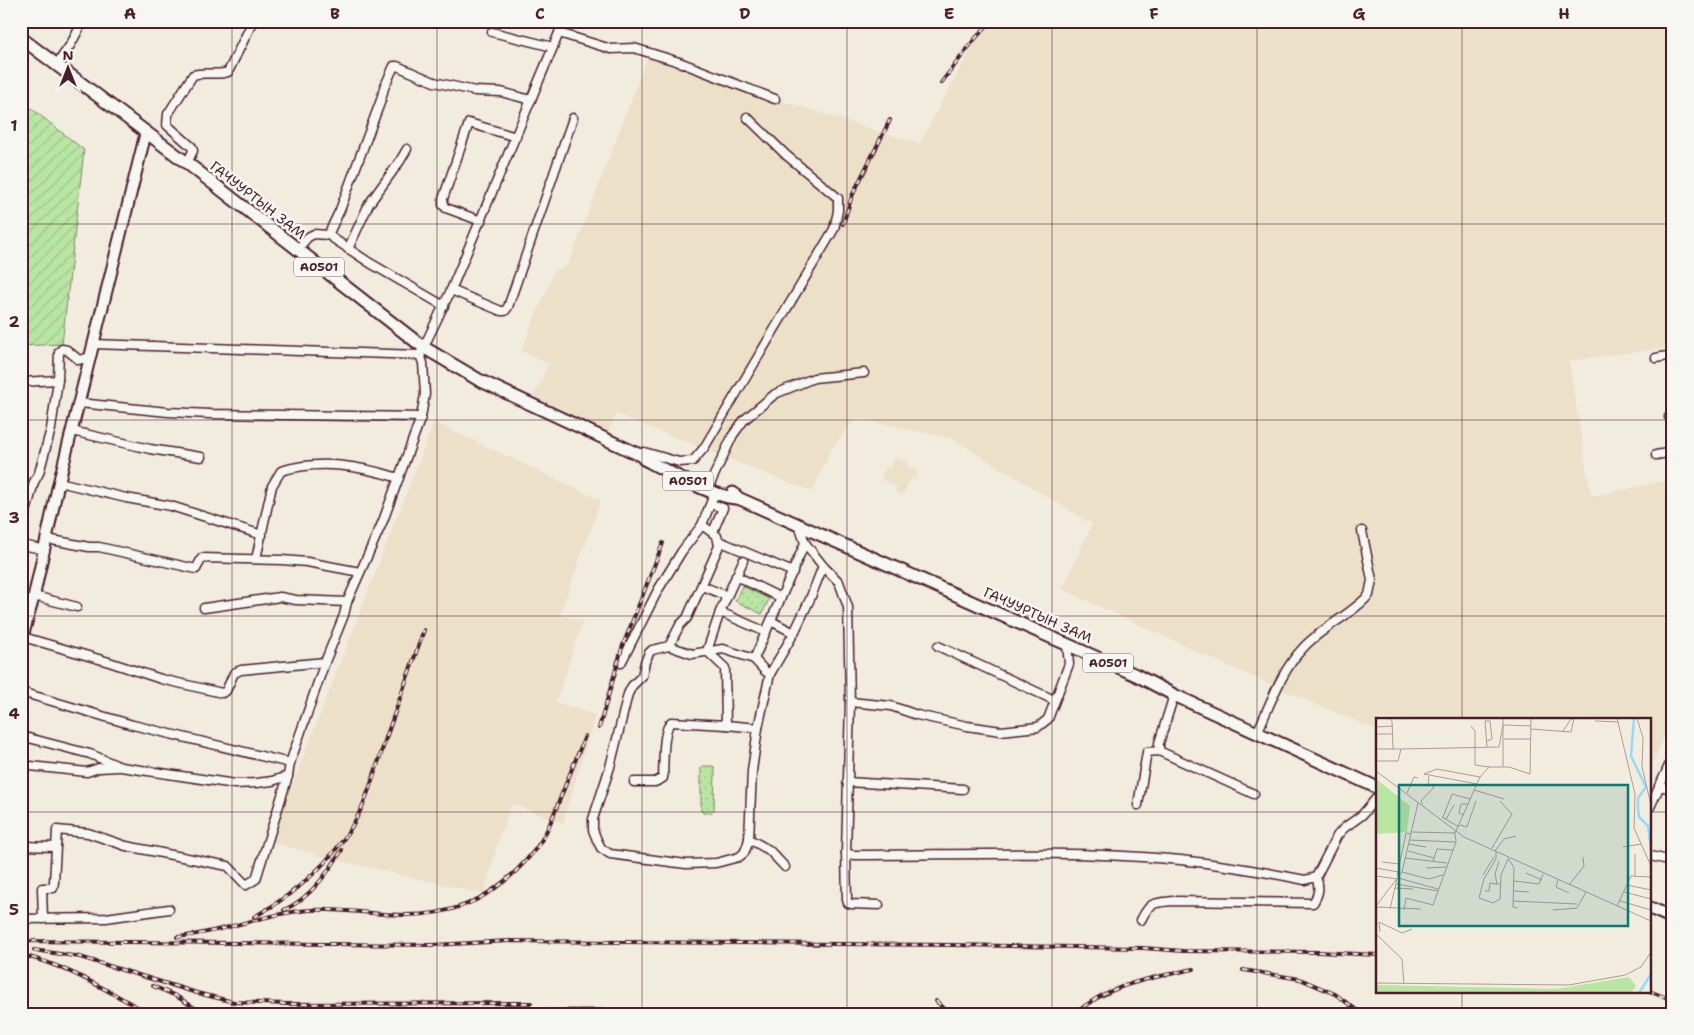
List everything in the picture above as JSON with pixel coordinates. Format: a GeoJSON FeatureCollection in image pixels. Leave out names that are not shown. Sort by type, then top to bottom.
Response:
{"type":"FeatureCollection","features":[{"type":"Feature","properties":{"kind":"highway","name":"ГАЧУУРТЫН ЗАМ"},"geometry":{"type":"LineString","coordinates":[[21,38],[187,163],[422,351],[479,380],[649,456],[712,488],[735,494],[738,498],[1136,675],[1174,695],[1376,787]]}},
{"type":"Feature","properties":{"kind":"highway"},"geometry":{"type":"LineString","coordinates":[[1652,909],[1673,918]]}},
{"type":"Feature","properties":{"kind":"main road"},"geometry":{"type":"LineString","coordinates":[[22,639],[146,132]]}},
{"type":"Feature","properties":{"kind":"street"},"geometry":{"type":"LineString","coordinates":[[56,64],[71,44],[83,21]]}},
{"type":"Feature","properties":{"kind":"street"},"geometry":{"type":"LineString","coordinates":[[187,163],[193,152],[192,148],[167,125],[168,114],[193,75],[228,72],[253,21]]}},
{"type":"Feature","properties":{"kind":"street"},"geometry":{"type":"LineString","coordinates":[[43,919],[42,888],[53,888],[57,830],[88,833],[126,846],[228,866],[246,885],[256,879],[288,776],[290,763],[325,662],[344,616],[347,602],[383,521],[421,417],[425,394],[422,351],[451,290],[564,21]]}},
{"type":"Feature","properties":{"kind":"street"},"geometry":{"type":"LineString","coordinates":[[492,32],[553,47]]}},
{"type":"Feature","properties":{"kind":"street"},"geometry":{"type":"LineString","coordinates":[[559,33],[612,49],[634,48],[650,52],[775,99]]}},
{"type":"Feature","properties":{"kind":"street"},"geometry":{"type":"LineString","coordinates":[[328,235],[343,201],[382,100],[384,88],[394,66],[434,82],[475,92],[501,92],[531,100]]}},
{"type":"Feature","properties":{"kind":"street"},"geometry":{"type":"LineString","coordinates":[[643,454],[679,462],[693,461],[704,448],[834,229],[838,211],[838,198],[786,155],[746,117]]}},
{"type":"Feature","properties":{"kind":"street"},"geometry":{"type":"LineString","coordinates":[[451,290],[501,311],[508,307],[574,118]]}},
{"type":"Feature","properties":{"kind":"street"},"geometry":{"type":"LineString","coordinates":[[480,220],[446,208],[443,205],[469,122],[516,137]]}},
{"type":"Feature","properties":{"kind":"street"},"geometry":{"type":"LineString","coordinates":[[348,249],[369,204],[407,149]]}},
{"type":"Feature","properties":{"kind":"street"},"geometry":{"type":"LineString","coordinates":[[296,250],[308,237],[314,234],[328,235],[387,274],[444,306]]}},
{"type":"Feature","properties":{"kind":"street"},"geometry":{"type":"LineString","coordinates":[[93,344],[203,349],[422,351]]}},
{"type":"Feature","properties":{"kind":"street"},"geometry":{"type":"LineString","coordinates":[[21,531],[51,428],[58,380],[58,357],[61,350],[67,350],[79,360],[90,358]]}},
{"type":"Feature","properties":{"kind":"street"},"geometry":{"type":"LineString","coordinates":[[1656,358],[1673,355]]}},
{"type":"Feature","properties":{"kind":"street"},"geometry":{"type":"LineString","coordinates":[[621,663],[658,590],[682,551],[702,525],[711,504],[712,488],[733,435],[744,420],[775,394],[814,378],[864,373]]}},
{"type":"Feature","properties":{"kind":"street"},"geometry":{"type":"LineString","coordinates":[[21,382],[58,380]]}},
{"type":"Feature","properties":{"kind":"street"},"geometry":{"type":"LineString","coordinates":[[79,403],[168,412],[210,414],[421,417]]}},
{"type":"Feature","properties":{"kind":"street"},"geometry":{"type":"LineString","coordinates":[[72,431],[150,449],[201,457]]}},
{"type":"Feature","properties":{"kind":"street"},"geometry":{"type":"LineString","coordinates":[[1656,455],[1673,452]]}},
{"type":"Feature","properties":{"kind":"street"},"geometry":{"type":"LineString","coordinates":[[256,559],[272,486],[281,471],[297,466],[334,464],[377,471],[399,478]]}},
{"type":"Feature","properties":{"kind":"street"},"geometry":{"type":"LineString","coordinates":[[59,482],[126,498],[171,506],[262,535]]}},
{"type":"Feature","properties":{"kind":"street"},"geometry":{"type":"LineString","coordinates":[[711,504],[723,508],[713,532]]}},
{"type":"Feature","properties":{"kind":"street"},"geometry":{"type":"LineString","coordinates":[[702,525],[713,532],[719,541],[793,572]]}},
{"type":"Feature","properties":{"kind":"street"},"geometry":{"type":"LineString","coordinates":[[800,525],[805,543],[823,566],[839,582],[848,607],[850,702],[846,883],[848,902],[879,905]]}},
{"type":"Feature","properties":{"kind":"street"},"geometry":{"type":"LineString","coordinates":[[1257,733],[1293,660],[1303,647],[1369,595],[1372,580],[1362,531]]}},
{"type":"Feature","properties":{"kind":"street"},"geometry":{"type":"LineString","coordinates":[[47,539],[89,547],[99,547],[196,568],[202,558],[256,559],[307,562],[360,572]]}},
{"type":"Feature","properties":{"kind":"street"},"geometry":{"type":"LineString","coordinates":[[669,646],[680,625],[687,618],[719,546],[719,541]]}},
{"type":"Feature","properties":{"kind":"street"},"geometry":{"type":"LineString","coordinates":[[754,659],[805,543]]}},
{"type":"Feature","properties":{"kind":"street"},"geometry":{"type":"LineString","coordinates":[[22,546],[45,550]]}},
{"type":"Feature","properties":{"kind":"street"},"geometry":{"type":"LineString","coordinates":[[707,651],[720,612],[743,561]]}},
{"type":"Feature","properties":{"kind":"street"},"geometry":{"type":"LineString","coordinates":[[770,674],[754,659],[723,649],[692,654],[669,646],[652,650],[649,653],[642,676],[632,686],[628,694],[610,767],[593,819],[593,830],[602,848],[610,854],[698,864],[716,863],[738,857],[744,852],[749,839],[752,771],[758,728],[770,674],[794,633],[823,566]]}},
{"type":"Feature","properties":{"kind":"street"},"geometry":{"type":"LineString","coordinates":[[736,576],[781,598]]}},
{"type":"Feature","properties":{"kind":"street"},"geometry":{"type":"LineString","coordinates":[[702,586],[727,596]]}},
{"type":"Feature","properties":{"kind":"street"},"geometry":{"type":"LineString","coordinates":[[34,596],[77,607]]}},
{"type":"Feature","properties":{"kind":"street"},"geometry":{"type":"LineString","coordinates":[[204,608],[280,597],[296,600],[347,602]]}},
{"type":"Feature","properties":{"kind":"street"},"geometry":{"type":"LineString","coordinates":[[720,612],[766,632]]}},
{"type":"Feature","properties":{"kind":"street"},"geometry":{"type":"LineString","coordinates":[[771,621],[794,633]]}},
{"type":"Feature","properties":{"kind":"street"},"geometry":{"type":"LineString","coordinates":[[22,639],[109,662],[161,679],[222,693],[226,691],[234,673],[241,670],[325,662]]}},
{"type":"Feature","properties":{"kind":"street"},"geometry":{"type":"LineString","coordinates":[[850,702],[891,706],[918,715],[967,726],[1001,731],[1038,727],[1048,719],[1068,664],[1067,645]]}},
{"type":"Feature","properties":{"kind":"street"},"geometry":{"type":"LineString","coordinates":[[938,646],[1054,700]]}},
{"type":"Feature","properties":{"kind":"street"},"geometry":{"type":"LineString","coordinates":[[707,651],[725,668],[726,725]]}},
{"type":"Feature","properties":{"kind":"street"},"geometry":{"type":"LineString","coordinates":[[21,692],[134,725],[290,763]]}},
{"type":"Feature","properties":{"kind":"street"},"geometry":{"type":"LineString","coordinates":[[1159,751],[1159,743],[1174,695]]}},
{"type":"Feature","properties":{"kind":"street"},"geometry":{"type":"LineString","coordinates":[[634,782],[655,782],[663,778],[667,725],[670,722],[758,728]]}},
{"type":"Feature","properties":{"kind":"street"},"geometry":{"type":"LineString","coordinates":[[21,736],[90,754],[121,767]]}},
{"type":"Feature","properties":{"kind":"street"},"geometry":{"type":"LineString","coordinates":[[1138,805],[1147,752],[1159,751],[1254,794]]}},
{"type":"Feature","properties":{"kind":"street"},"geometry":{"type":"LineString","coordinates":[[1652,802],[1673,758]]}},
{"type":"Feature","properties":{"kind":"street"},"geometry":{"type":"LineString","coordinates":[[21,765],[87,772],[99,768],[121,767],[236,784],[272,781],[288,776]]}},
{"type":"Feature","properties":{"kind":"street"},"geometry":{"type":"LineString","coordinates":[[848,782],[963,789]]}},
{"type":"Feature","properties":{"kind":"street"},"geometry":{"type":"LineString","coordinates":[[1659,786],[1673,789]]}},
{"type":"Feature","properties":{"kind":"street"},"geometry":{"type":"LineString","coordinates":[[1141,920],[1147,907],[1154,902],[1173,900],[1314,902],[1318,896],[1316,877],[1337,836],[1344,828],[1362,816],[1376,798]]}},
{"type":"Feature","properties":{"kind":"street"},"geometry":{"type":"LineString","coordinates":[[749,839],[769,850],[785,867]]}},
{"type":"Feature","properties":{"kind":"street"},"geometry":{"type":"LineString","coordinates":[[21,846],[55,847]]}},
{"type":"Feature","properties":{"kind":"street"},"geometry":{"type":"LineString","coordinates":[[846,853],[862,855],[1104,855],[1210,864],[1305,880],[1316,877]]}},
{"type":"Feature","properties":{"kind":"street"},"geometry":{"type":"LineString","coordinates":[[1652,856],[1673,861]]}},
{"type":"Feature","properties":{"kind":"street"},"geometry":{"type":"LineString","coordinates":[[21,919],[106,918],[169,909]]}},
{"type":"Feature","properties":{"kind":"shaded area"},"geometry":{"type":"Polygon","coordinates":[[[986,21],[1673,21],[1673,347],[1569,361],[1591,496],[1673,479],[1673,717],[1652,764],[1652,718],[1376,718],[1376,730],[1230,667],[1062,589],[1092,524],[953,439],[856,418],[831,450],[812,492],[616,414],[608,433],[532,400],[548,364],[521,351],[554,271],[568,265],[647,58],[919,144],[986,21]]]}},
{"type":"Feature","properties":{"kind":"shaded area"},"geometry":{"type":"Polygon","coordinates":[[[434,422],[601,500],[560,615],[583,621],[556,702],[595,715],[563,823],[512,804],[501,832],[484,894],[336,860],[270,842],[434,422]]]}},
{"type":"Feature","properties":{"kind":"shaded area"},"geometry":{"type":"Polygon","coordinates":[[[896,457],[908,462],[907,467],[918,471],[915,480],[911,478],[902,496],[895,492],[897,487],[881,479],[886,467],[890,468],[896,457]]]}},
{"type":"Feature","properties":{"kind":"green space"},"geometry":{"type":"Polygon","coordinates":[[[21,100],[84,150],[62,344],[21,346],[21,100]]]}},
{"type":"Feature","properties":{"kind":"green space"},"geometry":{"type":"Polygon","coordinates":[[[742,586],[769,599],[762,614],[735,601],[742,586]]]}},
{"type":"Feature","properties":{"kind":"green space"},"geometry":{"type":"Polygon","coordinates":[[[703,766],[713,766],[715,768],[714,810],[711,813],[703,813],[701,811],[701,769],[703,766]]]}},
{"type":"Feature","properties":{"kind":"railway"},"geometry":{"type":"LineString","coordinates":[[941,83],[991,21]]}},
{"type":"Feature","properties":{"kind":"railway"},"geometry":{"type":"LineString","coordinates":[[843,224],[852,196],[890,120]]}},
{"type":"Feature","properties":{"kind":"railway"},"geometry":{"type":"LineString","coordinates":[[599,728],[622,648],[663,543]]}},
{"type":"Feature","properties":{"kind":"railway"},"geometry":{"type":"LineString","coordinates":[[254,917],[302,884],[343,841],[362,807],[369,789],[424,630]]}},
{"type":"Feature","properties":{"kind":"railway"},"geometry":{"type":"LineString","coordinates":[[177,937],[210,932],[293,912],[322,910],[393,915],[422,914],[452,909],[479,898],[505,881],[539,844],[551,821],[585,736]]}},
{"type":"Feature","properties":{"kind":"railway"},"geometry":{"type":"LineString","coordinates":[[284,910],[310,892],[342,850]]}},
{"type":"Feature","properties":{"kind":"railway"},"geometry":{"type":"LineString","coordinates":[[21,941],[433,945],[509,941],[952,945],[1143,948],[1183,951],[1318,952],[1376,955]]}},
{"type":"Feature","properties":{"kind":"railway"},"geometry":{"type":"LineString","coordinates":[[34,950],[80,957],[197,993],[234,1002],[285,1004],[531,1003]]}},
{"type":"Feature","properties":{"kind":"railway"},"geometry":{"type":"LineString","coordinates":[[21,955],[71,972],[150,1014]]}},
{"type":"Feature","properties":{"kind":"railway"},"geometry":{"type":"LineString","coordinates":[[1075,1014],[1088,1004],[1116,989],[1147,979],[1194,969]]}},
{"type":"Feature","properties":{"kind":"railway"},"geometry":{"type":"LineString","coordinates":[[1243,970],[1300,979],[1335,994],[1362,1014]]}},
{"type":"Feature","properties":{"kind":"railway"},"geometry":{"type":"LineString","coordinates":[[153,986],[176,996],[204,1014]]}},
{"type":"Feature","properties":{"kind":"railway"},"geometry":{"type":"LineString","coordinates":[[1652,992],[1673,1000]]}},
{"type":"Feature","properties":{"kind":"railway"},"geometry":{"type":"LineString","coordinates":[[936,1001],[950,1014]]}},
{"type":"Feature","properties":{"kind":"railway"},"geometry":{"type":"LineString","coordinates":[[519,1011],[669,1010]]}}]}
